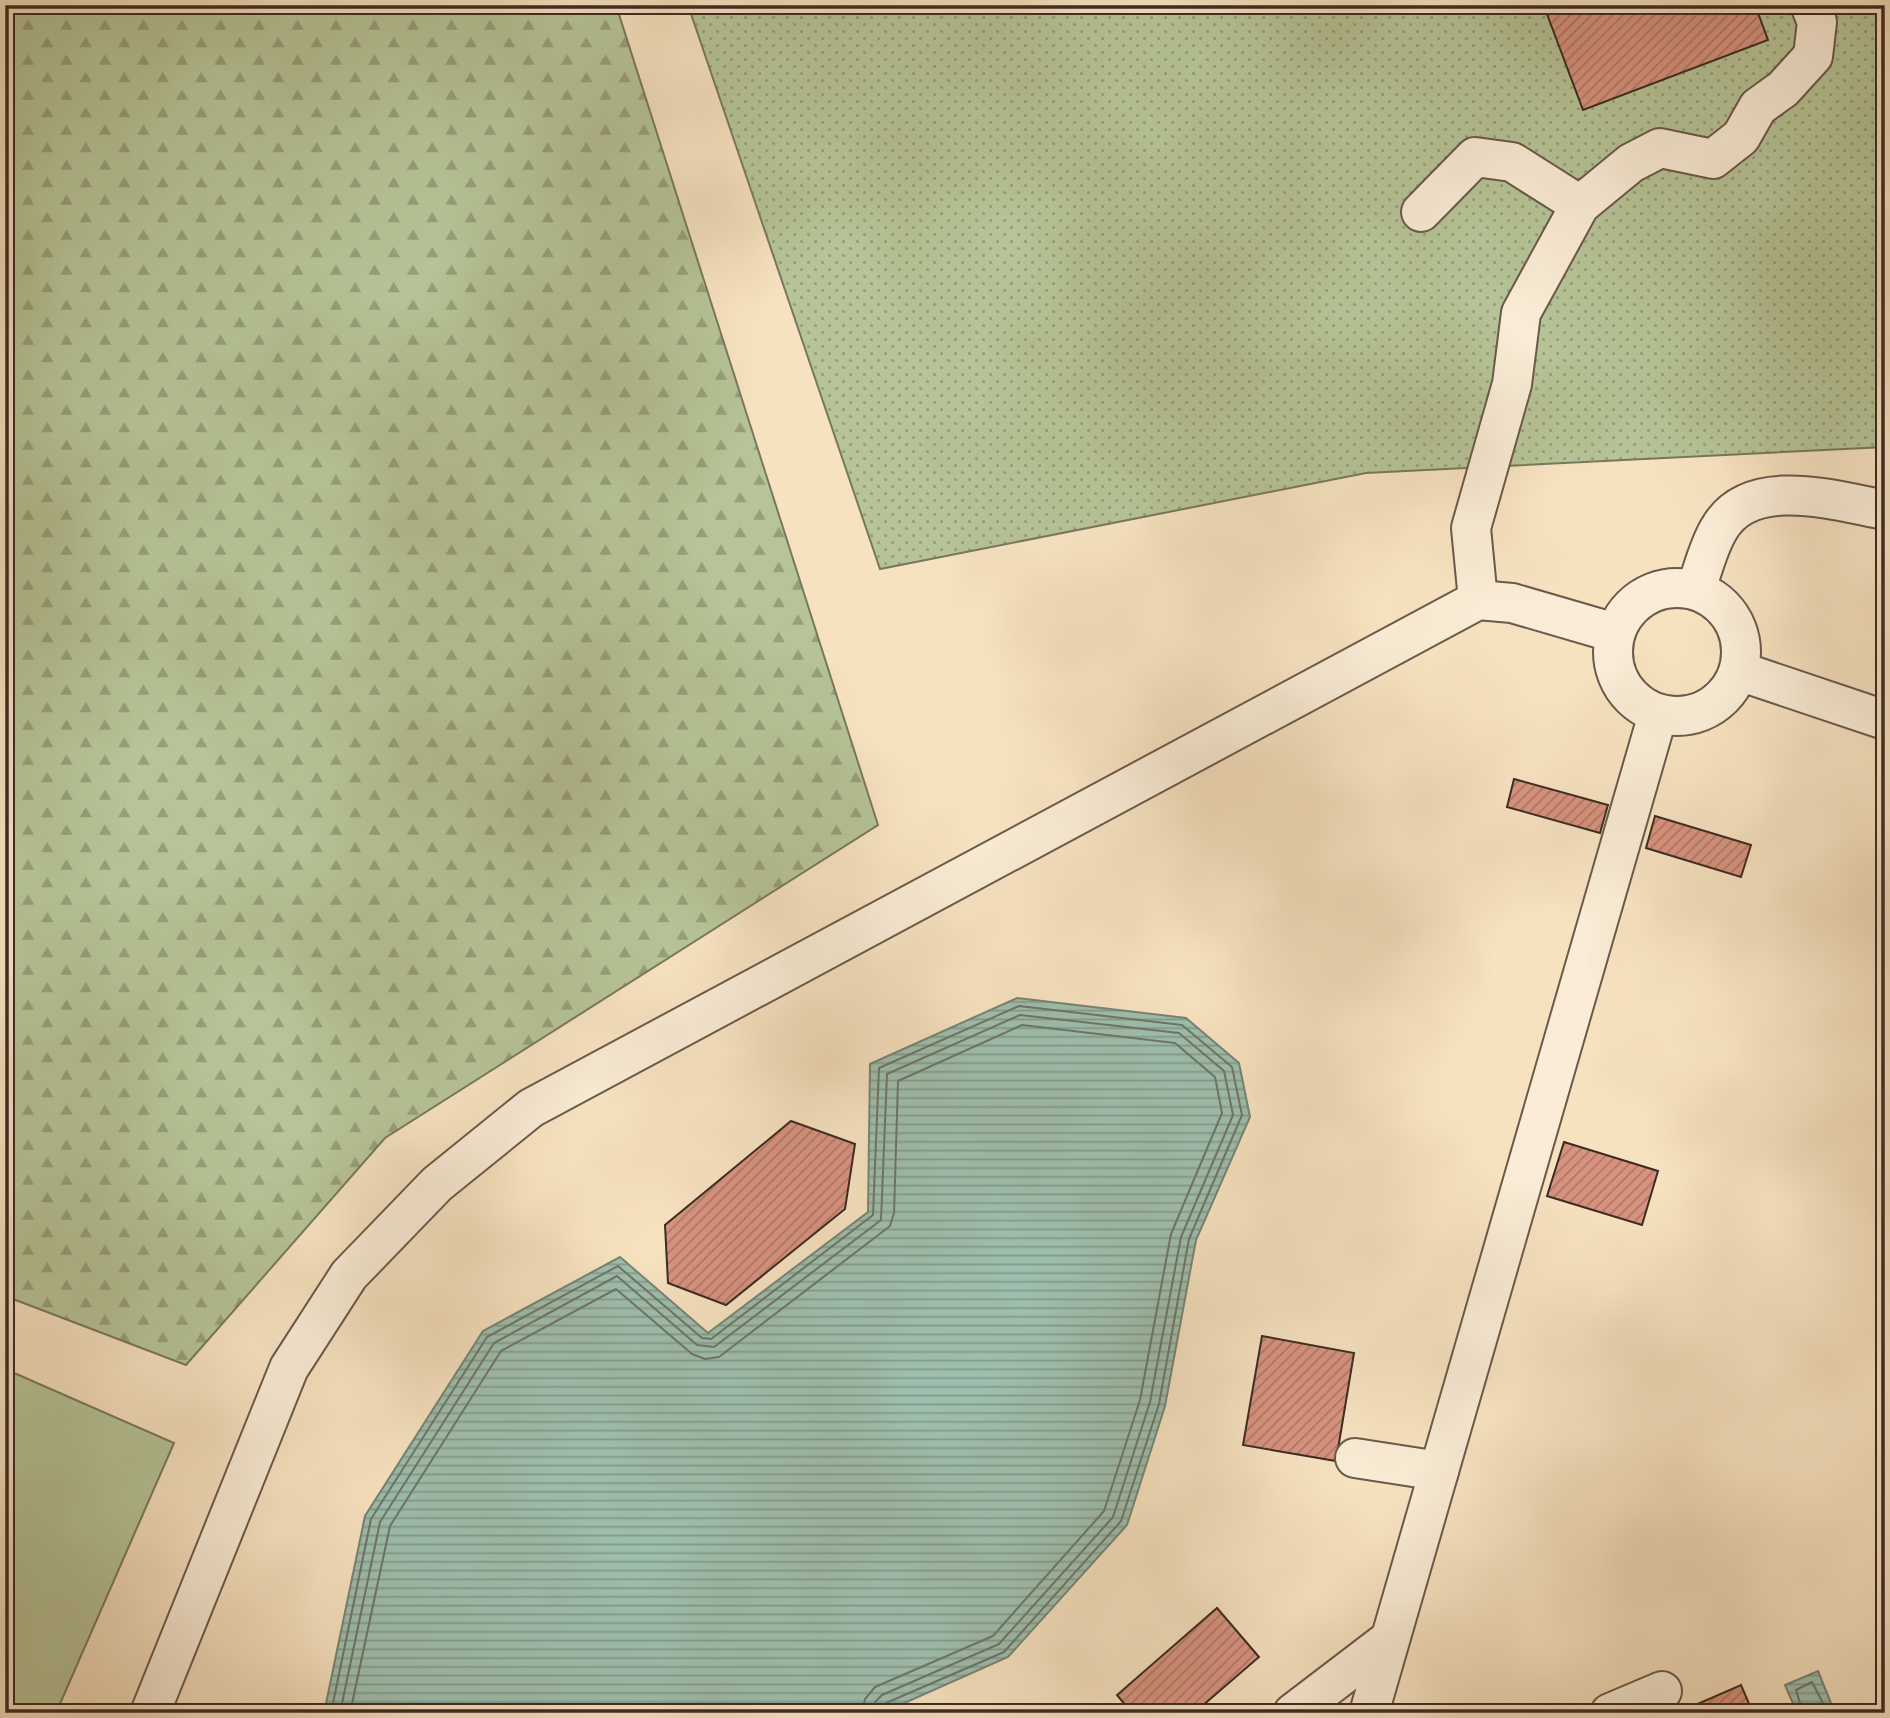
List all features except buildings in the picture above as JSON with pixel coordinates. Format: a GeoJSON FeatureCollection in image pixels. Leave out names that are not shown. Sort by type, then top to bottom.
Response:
{"type":"FeatureCollection","features":[{"type":"Feature","properties":{"kind":"lane"},"geometry":{"type":"LineString","coordinates":[[1478,600],[1471,528],[1512,384],[1521,313],[1580,205],[1631,163],[1660,148],[1713,159],[1741,138],[1758,107],[1783,89],[1813,56],[1817,22],[1810,5]]}},
{"type":"Feature","properties":{"kind":"lane"},"geometry":{"type":"LineString","coordinates":[[1421,212],[1475,157],[1512,162],[1580,205]]}},
{"type":"Feature","properties":{"kind":"lane"},"geometry":{"type":"LineString","coordinates":[[1696,589],[1719,527],[1739,507],[1772,494],[1885,510]]}},
{"type":"Feature","properties":{"kind":"lane"},"geometry":{"type":"LineString","coordinates":[[1662,588],[1696,589],[1724,607],[1740,637],[1739,671],[1722,699],[1712,705],[1692,715],[1658,714],[1629,696],[1614,667],[1615,633],[1633,604],[1662,588]]}},
{"type":"Feature","properties":{"kind":"lane"},"geometry":{"type":"LineString","coordinates":[[150,1713],[289,1368],[349,1275],[437,1184],[531,1108],[1478,600],[1511,603],[1615,633]]}},
{"type":"Feature","properties":{"kind":"lane"},"geometry":{"type":"LineString","coordinates":[[1739,671],[1885,720]]}},
{"type":"Feature","properties":{"kind":"lane"},"geometry":{"type":"LineString","coordinates":[[1369,1713],[1658,714]]}},
{"type":"Feature","properties":{"kind":"lane"},"geometry":{"type":"LineString","coordinates":[[1355,1458],[1439,1471]]}},
{"type":"Feature","properties":{"kind":"lane"},"geometry":{"type":"LineString","coordinates":[[1293,1713],[1390,1639]]}},
{"type":"Feature","properties":{"kind":"lane"},"geometry":{"type":"LineString","coordinates":[[1610,1713],[1662,1691]]}},
{"type":"Feature","properties":{"kind":"green space"},"geometry":{"type":"Polygon","coordinates":[[[5,5],[616,5],[878,825],[385,1138],[186,1365],[5,1296],[5,5]]]}},
{"type":"Feature","properties":{"kind":"green space"},"geometry":{"type":"Polygon","coordinates":[[[688,5],[1885,5],[1885,447],[1366,473],[880,569],[688,5]]]}},
{"type":"Feature","properties":{"kind":"green space"},"geometry":{"type":"Polygon","coordinates":[[[5,1369],[174,1443],[56,1713],[28,1713],[5,1703],[5,1369]]]}},
{"type":"Feature","properties":{"kind":"water"},"geometry":{"type":"Polygon","coordinates":[[[1017,998],[1186,1018],[1239,1063],[1250,1117],[1196,1240],[1165,1406],[1127,1525],[1008,1657],[882,1713],[324,1713],[365,1516],[483,1331],[620,1257],[708,1333],[868,1212],[870,1064],[1017,998]]]}},
{"type":"Feature","properties":{"kind":"water"},"geometry":{"type":"Polygon","coordinates":[[[1818,1671],[1835,1713],[1797,1713],[1785,1685],[1818,1671]]]}}]}
